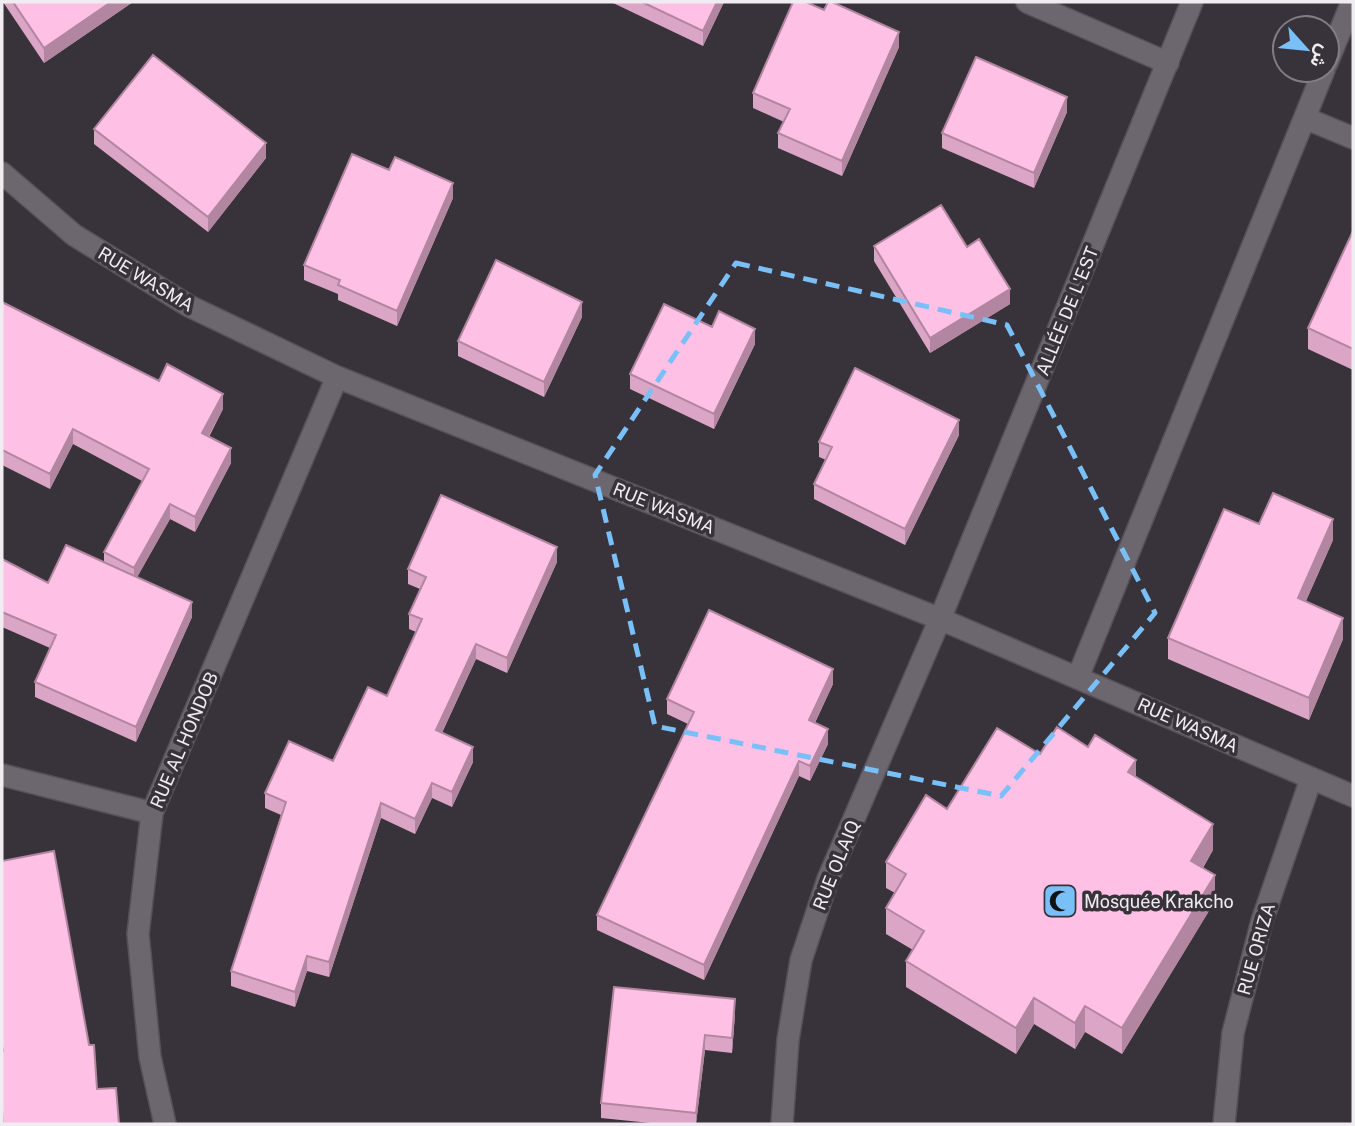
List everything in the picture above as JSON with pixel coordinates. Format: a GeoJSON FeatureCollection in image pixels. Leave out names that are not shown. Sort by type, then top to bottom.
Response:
{"type":"FeatureCollection","features":[{"type":"Feature","properties":{"kind":"street"},"geometry":{"type":"LineString","coordinates":[[1027,2],[1168,63]]}},
{"type":"Feature","properties":{"kind":"street","name":"ALLÉE DE L'EST"},"geometry":{"type":"LineString","coordinates":[[940,619],[1192,2]]}},
{"type":"Feature","properties":{"kind":"street"},"geometry":{"type":"LineString","coordinates":[[1341,29],[1352,2]]}},
{"type":"Feature","properties":{"kind":"street"},"geometry":{"type":"LineString","coordinates":[[1078,677],[1318,84]]}},
{"type":"Feature","properties":{"kind":"street"},"geometry":{"type":"LineString","coordinates":[[1305,118],[1353,138]]}},
{"type":"Feature","properties":{"kind":"street","name":"RUE WASMA"},"geometry":{"type":"LineString","coordinates":[[2,173],[74,235],[190,306],[337,377],[940,619],[1353,796]]}},
{"type":"Feature","properties":{"kind":"street","name":"RUE AL HONDOB"},"geometry":{"type":"LineString","coordinates":[[165,1124],[150,1057],[138,934],[152,813],[337,377]]}},
{"type":"Feature","properties":{"kind":"street","name":"RUE OLAIQ"},"geometry":{"type":"LineString","coordinates":[[782,1124],[788,1040],[801,960],[828,879],[940,619]]}},
{"type":"Feature","properties":{"kind":"street"},"geometry":{"type":"LineString","coordinates":[[2,775],[152,813]]}},
{"type":"Feature","properties":{"kind":"street","name":"RUE ORIZA"},"geometry":{"type":"LineString","coordinates":[[1224,1124],[1233,1033],[1262,921],[1311,779]]}},
{"type":"Feature","properties":{"kind":"highlighted area"},"geometry":{"type":"Polygon","coordinates":[[[736,263],[1007,325],[1155,613],[1001,796],[655,726],[595,475],[736,263]]]}},
{"type":"Feature","properties":{"kind":"building"},"geometry":{"type":"Polygon","coordinates":[[[13,2],[111,2],[44,48],[13,2]]]}},
{"type":"Feature","properties":{"kind":"building"},"geometry":{"type":"Polygon","coordinates":[[[642,2],[717,2],[703,31],[642,2]]]}},
{"type":"Feature","properties":{"kind":"building"},"geometry":{"type":"Polygon","coordinates":[[[793,2],[806,2],[824,10],[828,2],[832,2],[899,32],[842,161],[778,133],[790,109],[753,93],[793,2]]]}},
{"type":"Feature","properties":{"kind":"building"},"geometry":{"type":"Polygon","coordinates":[[[153,55],[266,143],[208,217],[94,129],[153,55]]]}},
{"type":"Feature","properties":{"kind":"building"},"geometry":{"type":"Polygon","coordinates":[[[976,57],[1067,97],[1034,173],[942,133],[976,57]]]}},
{"type":"Feature","properties":{"kind":"building"},"geometry":{"type":"Polygon","coordinates":[[[352,154],[389,170],[395,157],[453,183],[397,311],[338,285],[340,280],[304,265],[352,154]]]}},
{"type":"Feature","properties":{"kind":"building"},"geometry":{"type":"Polygon","coordinates":[[[941,205],[967,247],[979,239],[1010,289],[930,338],[874,246],[941,205]]]}},
{"type":"Feature","properties":{"kind":"building"},"geometry":{"type":"Polygon","coordinates":[[[1353,231],[1353,349],[1308,328],[1353,231]]]}},
{"type":"Feature","properties":{"kind":"building"},"geometry":{"type":"Polygon","coordinates":[[[496,260],[582,302],[544,382],[458,341],[496,260]]]}},
{"type":"Feature","properties":{"kind":"building"},"geometry":{"type":"Polygon","coordinates":[[[2,302],[159,381],[167,364],[223,394],[202,433],[231,448],[195,517],[170,504],[134,568],[104,552],[149,469],[73,429],[50,474],[2,450],[2,302]]]}},
{"type":"Feature","properties":{"kind":"building"},"geometry":{"type":"Polygon","coordinates":[[[664,304],[712,327],[719,311],[755,329],[714,414],[630,374],[664,304]]]}},
{"type":"Feature","properties":{"kind":"building"},"geometry":{"type":"Polygon","coordinates":[[[855,368],[959,420],[905,529],[814,484],[832,447],[819,442],[855,368]]]}},
{"type":"Feature","properties":{"kind":"building"},"geometry":{"type":"Polygon","coordinates":[[[1273,493],[1333,519],[1298,598],[1343,618],[1309,698],[1168,638],[1224,509],[1259,524],[1273,493]]]}},
{"type":"Feature","properties":{"kind":"building"},"geometry":{"type":"Polygon","coordinates":[[[441,495],[557,547],[507,658],[476,644],[436,730],[473,747],[452,792],[432,783],[415,819],[381,803],[329,962],[307,956],[295,992],[231,971],[286,802],[265,793],[289,741],[333,761],[368,687],[387,696],[422,619],[409,614],[426,577],[408,569],[441,495]]]}},
{"type":"Feature","properties":{"kind":"building"},"geometry":{"type":"Polygon","coordinates":[[[66,545],[192,602],[136,727],[35,682],[56,635],[2,612],[2,559],[48,583],[66,545]]]}},
{"type":"Feature","properties":{"kind":"building"},"geometry":{"type":"Polygon","coordinates":[[[709,610],[833,669],[809,720],[828,729],[810,766],[799,761],[704,965],[597,915],[694,712],[667,699],[709,610]]]}},
{"type":"Feature","properties":{"kind":"building","name":"Mosquée Krakcho"},"geometry":{"type":"Polygon","coordinates":[[[1057,727],[1088,747],[1095,735],[1136,760],[1128,772],[1213,824],[1191,861],[1215,875],[1122,1028],[1085,1006],[1075,1023],[1034,998],[1016,1028],[906,961],[924,931],[886,908],[906,874],[886,862],[926,795],[947,809],[997,728],[1040,754],[1057,727]]]}},
{"type":"Feature","properties":{"kind":"building"},"geometry":{"type":"Polygon","coordinates":[[[54,851],[89,1045],[94,1045],[97,1089],[116,1088],[119,1124],[3,1124],[2,861],[54,851]]]}},
{"type":"Feature","properties":{"kind":"building"},"geometry":{"type":"Polygon","coordinates":[[[614,987],[735,999],[732,1038],[705,1035],[696,1113],[601,1103],[614,987]]]}},
{"type":"Feature","properties":{"kind":"place","name":"Mosquée Krakcho"},"geometry":{"type":"Point","coordinates":[1060,901]}}]}
